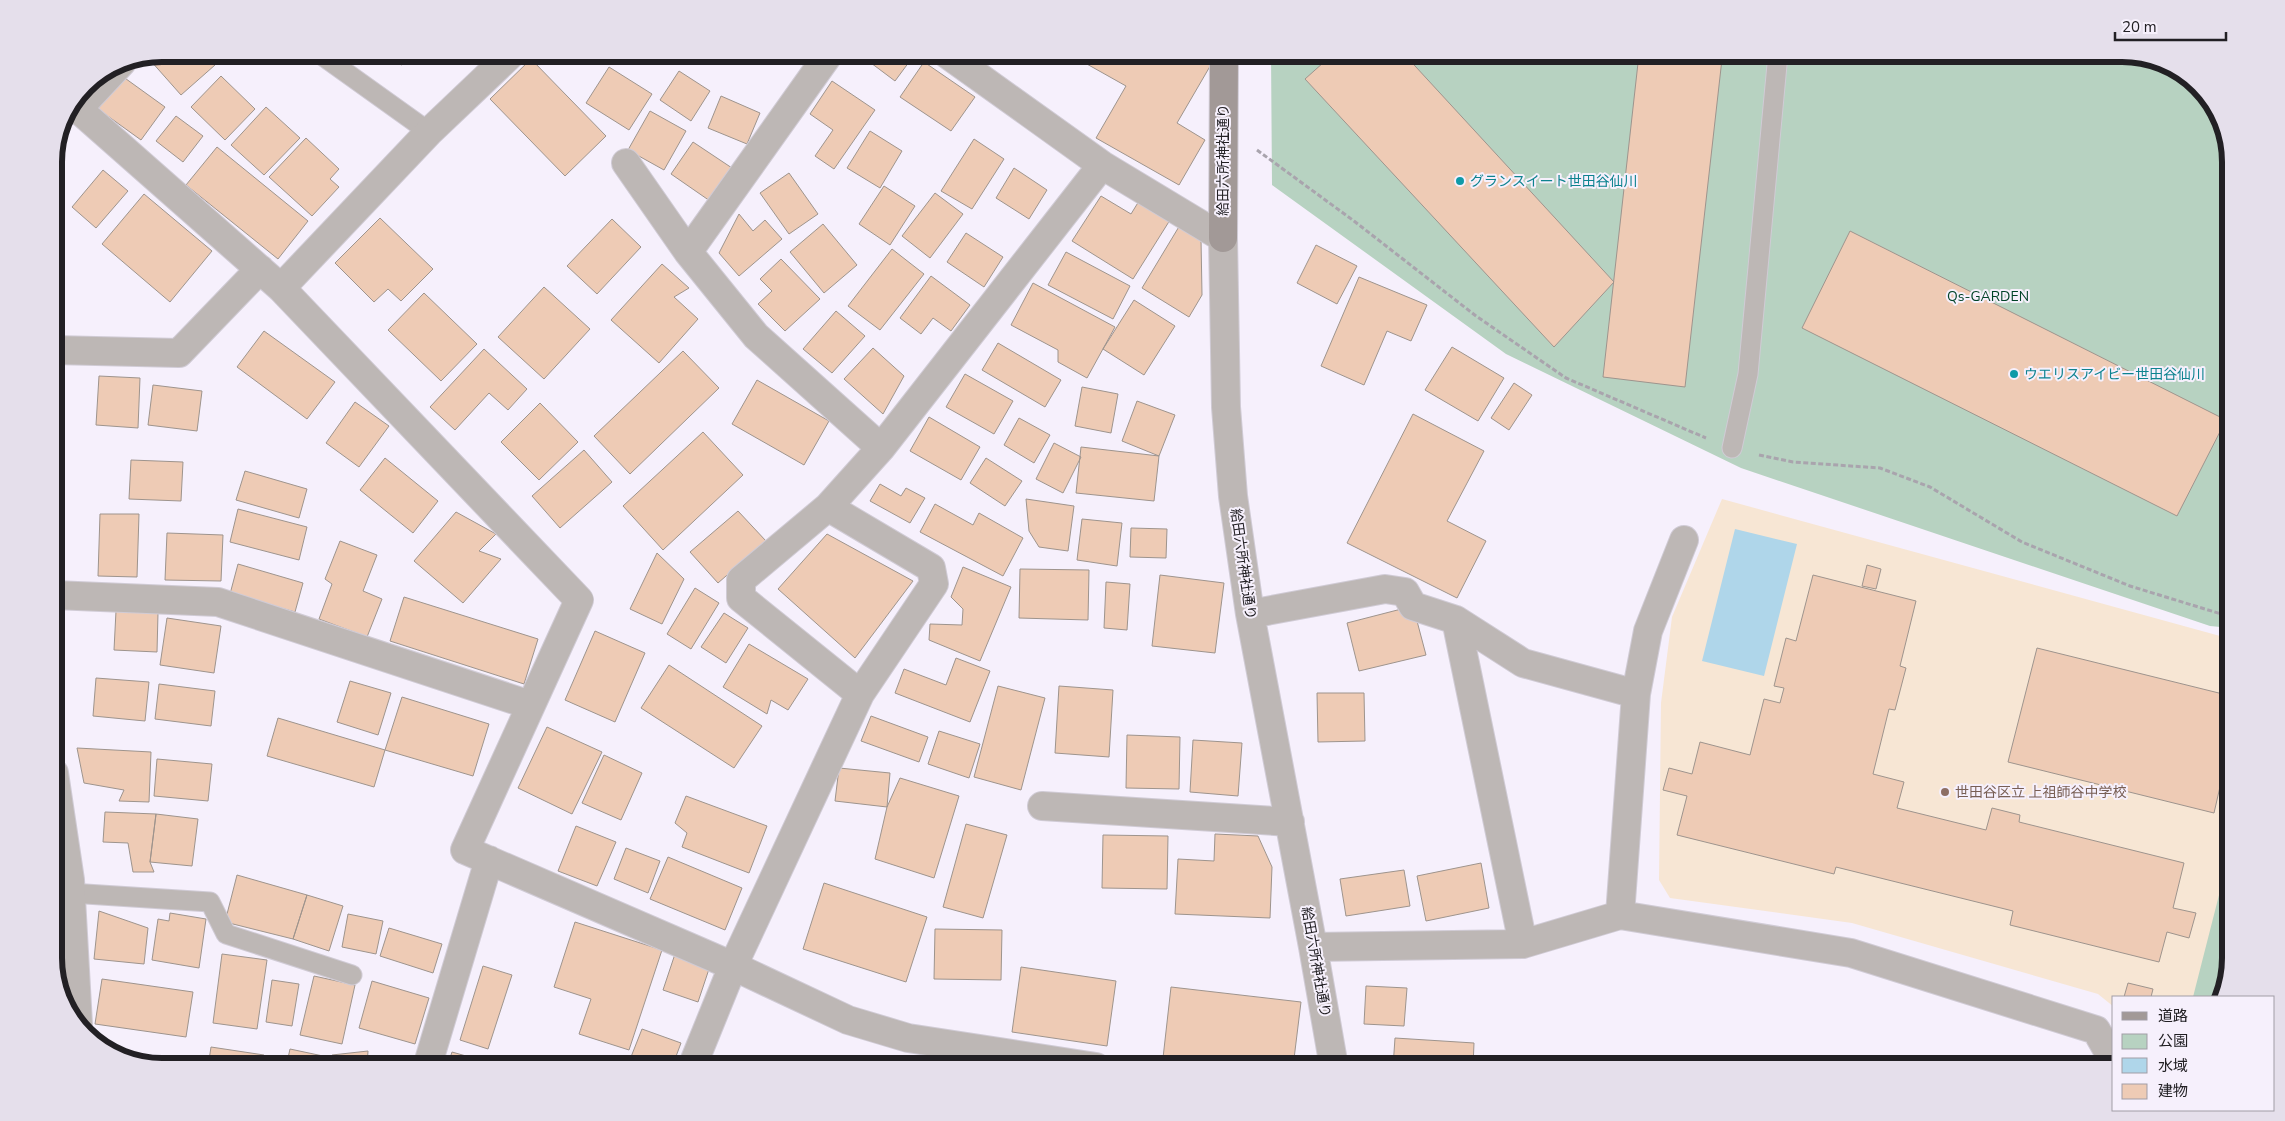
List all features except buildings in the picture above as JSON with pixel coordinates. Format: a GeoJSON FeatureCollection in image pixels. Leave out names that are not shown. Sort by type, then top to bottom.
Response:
{"type":"FeatureCollection","features":[{"type":"Feature","properties":{"kind":"street","name":"給田六所神社通り"},"geometry":{"type":"LineString","coordinates":[[1224,62],[1223,238],[1226,407],[1233,496],[1250,614],[1332,1058]]}},
{"type":"Feature","properties":{"kind":"street"},"geometry":{"type":"LineString","coordinates":[[281,288],[429,132],[502,63]]}},
{"type":"Feature","properties":{"kind":"street"},"geometry":{"type":"LineString","coordinates":[[688,252],[823,63]]}},
{"type":"Feature","properties":{"kind":"street"},"geometry":{"type":"LineString","coordinates":[[959,63],[1102,165],[1223,238]]}},
{"type":"Feature","properties":{"kind":"street"},"geometry":{"type":"LineString","coordinates":[[86,97],[98,86]]}},
{"type":"Feature","properties":{"kind":"street"},"geometry":{"type":"LineString","coordinates":[[77,111],[281,288],[578,600],[465,850],[733,966],[848,1020],[908,1038],[1038,1058]]}},
{"type":"Feature","properties":{"kind":"street"},"geometry":{"type":"LineString","coordinates":[[626,163],[688,252],[756,336],[880,448]]}},
{"type":"Feature","properties":{"kind":"street"},"geometry":{"type":"LineString","coordinates":[[860,694],[741,598],[741,580],[828,507],[880,448],[1102,165]]}},
{"type":"Feature","properties":{"kind":"street"},"geometry":{"type":"LineString","coordinates":[[63,350],[179,353],[260,269]]}},
{"type":"Feature","properties":{"kind":"street"},"geometry":{"type":"LineString","coordinates":[[696,1058],[733,966],[860,694],[934,584],[931,568],[828,507]]}},
{"type":"Feature","properties":{"kind":"street"},"geometry":{"type":"LineString","coordinates":[[1620,915],[1636,694],[1648,631],[1684,540]]}},
{"type":"Feature","properties":{"kind":"street"},"geometry":{"type":"LineString","coordinates":[[1250,614],[1385,590],[1405,592],[1413,606],[1456,620],[1523,663],[1636,694]]}},
{"type":"Feature","properties":{"kind":"street"},"geometry":{"type":"LineString","coordinates":[[63,595],[218,602],[530,705]]}},
{"type":"Feature","properties":{"kind":"street"},"geometry":{"type":"LineString","coordinates":[[1456,620],[1523,944]]}},
{"type":"Feature","properties":{"kind":"street"},"geometry":{"type":"LineString","coordinates":[[1042,806],[1290,822]]}},
{"type":"Feature","properties":{"kind":"street"},"geometry":{"type":"LineString","coordinates":[[63,833],[70,880],[77,1011]]}},
{"type":"Feature","properties":{"kind":"street"},"geometry":{"type":"LineString","coordinates":[[430,1058],[489,860]]}},
{"type":"Feature","properties":{"kind":"street"},"geometry":{"type":"LineString","coordinates":[[1313,947],[1523,944],[1620,915],[1851,953],[2096,1030],[2108,1051],[2109,1058]]}},
{"type":"Feature","properties":{"kind":"lane"},"geometry":{"type":"LineString","coordinates":[[1732,448],[1748,374],[1777,62]]}},
{"type":"Feature","properties":{"kind":"lane"},"geometry":{"type":"LineString","coordinates":[[337,63],[429,132]]}},
{"type":"Feature","properties":{"kind":"lane"},"geometry":{"type":"LineString","coordinates":[[70,893],[210,902],[226,934],[352,974]]}},
{"type":"Feature","properties":{"kind":"shaded area","name":"世田谷区立 上祖師谷中学校"},"geometry":{"type":"Polygon","coordinates":[[[1722,499],[2222,637],[2222,972],[2215,996],[2112,996],[2112,1005],[2098,994],[1852,923],[1670,898],[1659,880],[1661,703],[1672,617],[1722,499]]]}},
{"type":"Feature","properties":{"kind":"green space","name":"Qs-GARDEN"},"geometry":{"type":"Polygon","coordinates":[[[1271,62],[2123,62],[2142,64],[2167,73],[2189,87],[2198,96],[2212,118],[2221,143],[2222,627],[2210,626],[1741,468],[1506,354],[1272,185],[1271,62]]]}},
{"type":"Feature","properties":{"kind":"green space"},"geometry":{"type":"Polygon","coordinates":[[[2222,883],[2221,978],[2215,996],[2193,996],[2222,883]]]}},
{"type":"Feature","properties":{"kind":"water"},"geometry":{"type":"Polygon","coordinates":[[[1735,529],[1797,544],[1764,676],[1702,661],[1735,529]]]}},
{"type":"Feature","properties":{"kind":"place","name":"グランスイート世田谷仙川"},"geometry":{"type":"Point","coordinates":[1460,181]}},
{"type":"Feature","properties":{"kind":"place","name":"ウエリスアイビー世田谷仙川"},"geometry":{"type":"Point","coordinates":[2014,374]}},
{"type":"Feature","properties":{"kind":"place","name":"世田谷区立 上祖師谷中学校"},"geometry":{"type":"Point","coordinates":[1945,792]}}]}
